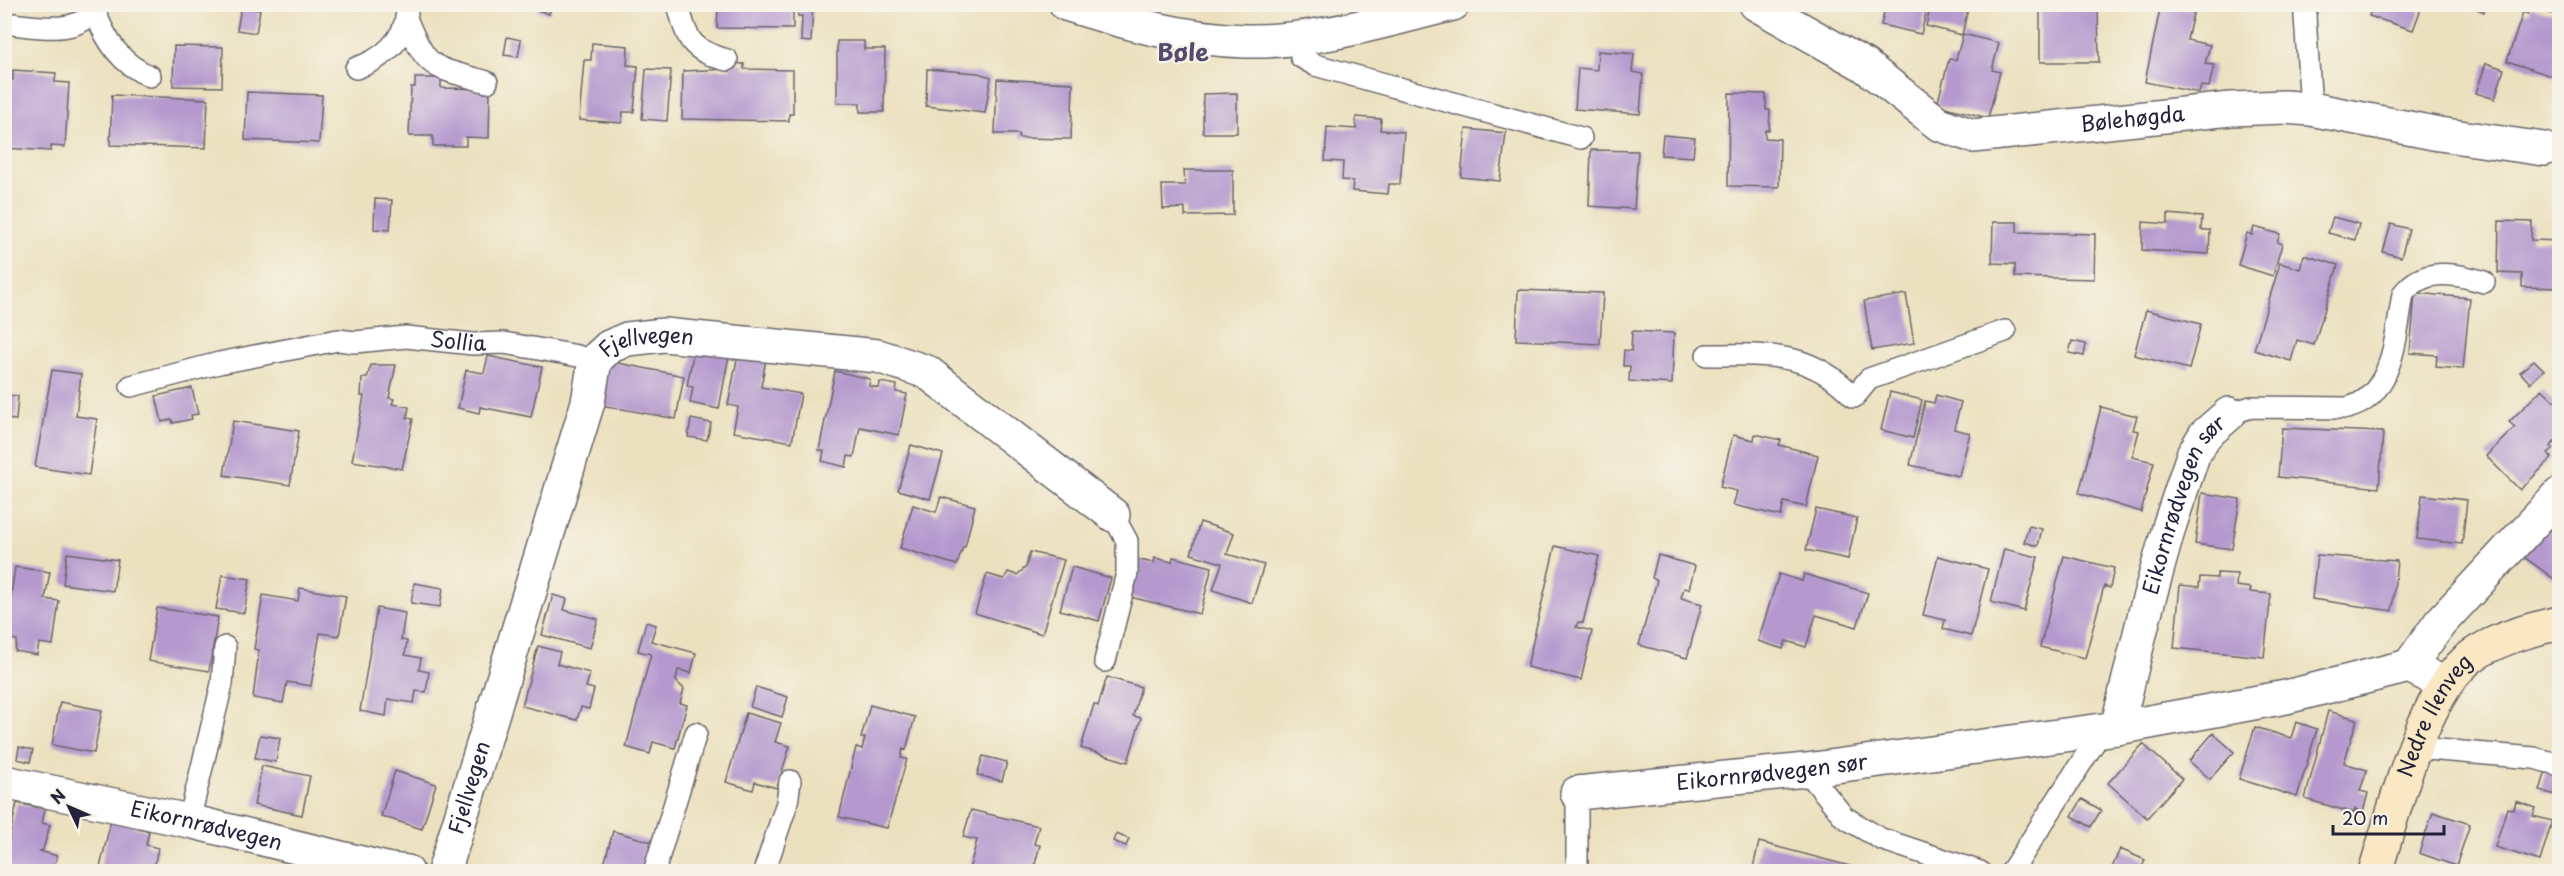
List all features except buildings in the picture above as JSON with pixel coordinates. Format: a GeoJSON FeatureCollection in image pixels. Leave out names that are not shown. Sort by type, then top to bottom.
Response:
{"type":"FeatureCollection","features":[{"type":"Feature","properties":{"kind":"street"},"geometry":{"type":"LineString","coordinates":[[1066,4],[1150,30],[1247,41],[1301,36],[1453,4]]}},
{"type":"Feature","properties":{"kind":"street","name":"Bølehøgda"},"geometry":{"type":"LineString","coordinates":[[1756,4],[1864,65],[1939,124],[1973,136],[2231,110],[2284,107],[2311,109],[2439,134],[2544,149]]}},
{"type":"Feature","properties":{"kind":"street","name":"Fjellvegen"},"geometry":{"type":"LineString","coordinates":[[444,872],[588,402],[586,358],[627,339],[664,335],[878,356],[927,372],[1113,515]]}},
{"type":"Feature","properties":{"kind":"street","name":"Eikornrødvegen sør"},"geometry":{"type":"LineString","coordinates":[[2110,729],[2170,524],[2193,455],[2205,435],[2229,414]]}},
{"type":"Feature","properties":{"kind":"street"},"geometry":{"type":"LineString","coordinates":[[2445,684],[2409,666],[2440,623],[2559,494]]}},
{"type":"Feature","properties":{"kind":"street","name":"Nedre Ilenveg"},"geometry":{"type":"LineString","coordinates":[[2375,872],[2415,748],[2445,684],[2468,659],[2520,632],[2559,622]]}},
{"type":"Feature","properties":{"kind":"street","name":"Eikornrødvegen sør"},"geometry":{"type":"LineString","coordinates":[[1577,793],[1806,770],[2110,729],[2286,697],[2409,666]]}},
{"type":"Feature","properties":{"kind":"street","name":"Eikornrødvegen"},"geometry":{"type":"LineString","coordinates":[[4,782],[189,821],[390,870],[407,872]]}},
{"type":"Feature","properties":{"kind":"lane"},"geometry":{"type":"LineString","coordinates":[[678,4],[686,35],[704,54],[727,60]]}},
{"type":"Feature","properties":{"kind":"lane"},"geometry":{"type":"LineString","coordinates":[[2307,4],[2305,16],[2311,109]]}},
{"type":"Feature","properties":{"kind":"lane"},"geometry":{"type":"LineString","coordinates":[[4,23],[66,28],[81,24],[97,8]]}},
{"type":"Feature","properties":{"kind":"lane"},"geometry":{"type":"LineString","coordinates":[[97,8],[103,33],[119,55],[135,70],[150,76]]}},
{"type":"Feature","properties":{"kind":"lane"},"geometry":{"type":"LineString","coordinates":[[356,68],[376,62],[387,52],[399,36],[407,11]]}},
{"type":"Feature","properties":{"kind":"lane"},"geometry":{"type":"LineString","coordinates":[[407,11],[420,53],[434,67],[487,82]]}},
{"type":"Feature","properties":{"kind":"lane"},"geometry":{"type":"LineString","coordinates":[[1301,36],[1301,57],[1315,65],[1581,138]]}},
{"type":"Feature","properties":{"kind":"lane","name":"Eikornrødvegen sør"},"geometry":{"type":"LineString","coordinates":[[2229,414],[2251,407],[2348,408],[2361,405],[2380,387],[2391,357],[2403,294],[2409,286],[2426,276],[2459,274],[2484,282]]}},
{"type":"Feature","properties":{"kind":"lane"},"geometry":{"type":"LineString","coordinates":[[1707,355],[1767,355],[1803,361],[1829,373],[1854,397],[1869,379],[2005,330]]}},
{"type":"Feature","properties":{"kind":"lane","name":"Sollia"},"geometry":{"type":"LineString","coordinates":[[131,386],[237,359],[338,340],[355,342],[406,337],[473,344],[504,344],[586,358]]}},
{"type":"Feature","properties":{"kind":"lane"},"geometry":{"type":"LineString","coordinates":[[1105,661],[1127,573],[1127,541],[1113,515]]}},
{"type":"Feature","properties":{"kind":"lane"},"geometry":{"type":"LineString","coordinates":[[189,821],[222,684],[225,647]]}},
{"type":"Feature","properties":{"kind":"lane"},"geometry":{"type":"LineString","coordinates":[[2011,872],[2110,729]]}},
{"type":"Feature","properties":{"kind":"lane"},"geometry":{"type":"LineString","coordinates":[[654,872],[696,733]]}},
{"type":"Feature","properties":{"kind":"lane"},"geometry":{"type":"LineString","coordinates":[[2415,748],[2534,758],[2559,765]]}},
{"type":"Feature","properties":{"kind":"lane"},"geometry":{"type":"LineString","coordinates":[[1806,770],[1844,817],[1881,839],[1980,872]]}},
{"type":"Feature","properties":{"kind":"lane"},"geometry":{"type":"LineString","coordinates":[[764,872],[787,803],[790,781]]}},
{"type":"Feature","properties":{"kind":"lane","name":"Eikornrødvegen sør"},"geometry":{"type":"LineString","coordinates":[[1577,793],[1577,872]]}},
{"type":"Feature","properties":{"kind":"district","name":"Bøle"},"geometry":{"type":"Point","coordinates":[1183,53]}}]}
